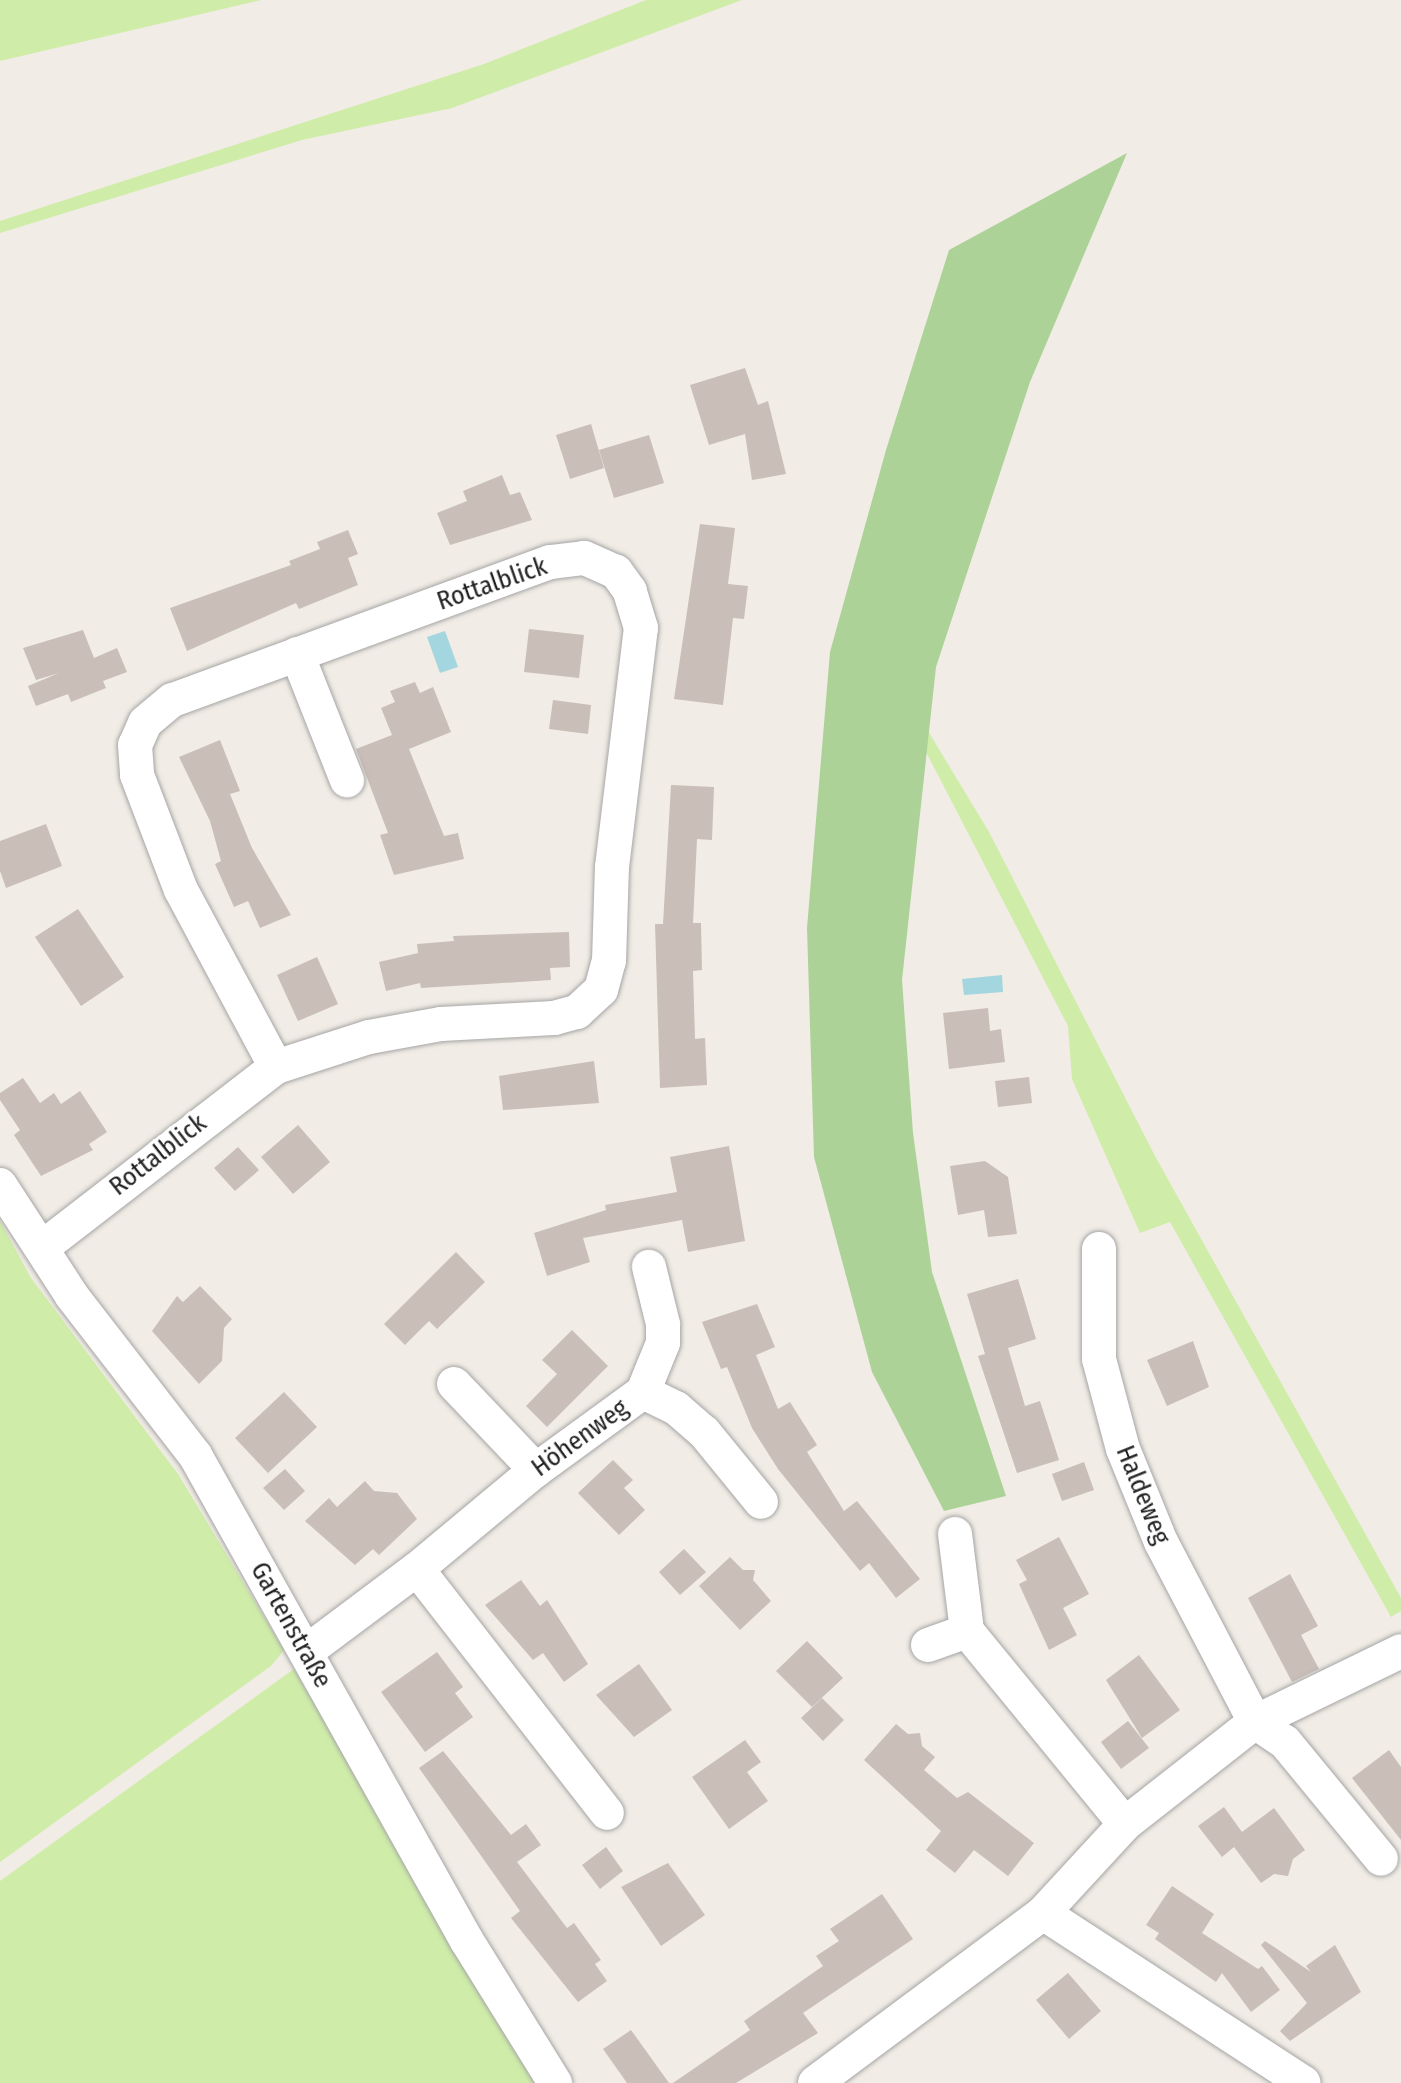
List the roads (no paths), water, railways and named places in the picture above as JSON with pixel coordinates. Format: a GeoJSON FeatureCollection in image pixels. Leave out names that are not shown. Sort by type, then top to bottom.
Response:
{"type":"FeatureCollection","features":[{"type":"Feature","properties":{"kind":"street","name":"Rottalblick"},"geometry":{"type":"LineString","coordinates":[[43,1247],[276,1067],[369,1037],[412,1029],[554,1018],[577,1012],[601,990],[609,961],[612,867],[641,628],[630,591],[616,572],[584,558],[550,562],[172,700],[145,723],[135,745],[137,775],[181,890],[276,1067]]}},
{"type":"Feature","properties":{"kind":"street"},"geometry":{"type":"LineString","coordinates":[[297,654],[347,780]]}},
{"type":"Feature","properties":{"kind":"street","name":"Gartenstraße"},"geometry":{"type":"LineString","coordinates":[[0,1185],[72,1296],[195,1455],[467,1941],[555,2083]]}},
{"type":"Feature","properties":{"kind":"street","name":"Haldeweg"},"geometry":{"type":"LineString","coordinates":[[1099,1249],[1099,1359],[1123,1449],[1161,1542],[1255,1722],[1285,1742],[1381,1859]]}},
{"type":"Feature","properties":{"kind":"street","name":"Höhenweg"},"geometry":{"type":"LineString","coordinates":[[306,1652],[417,1569],[536,1470],[643,1392],[663,1343],[649,1267]]}},
{"type":"Feature","properties":{"kind":"street"},"geometry":{"type":"LineString","coordinates":[[454,1384],[536,1470]]}},
{"type":"Feature","properties":{"kind":"street"},"geometry":{"type":"LineString","coordinates":[[643,1392],[676,1408],[704,1432],[761,1502]]}},
{"type":"Feature","properties":{"kind":"street"},"geometry":{"type":"LineString","coordinates":[[955,1534],[967,1631],[1125,1824]]}},
{"type":"Feature","properties":{"kind":"street"},"geometry":{"type":"LineString","coordinates":[[417,1569],[607,1813]]}},
{"type":"Feature","properties":{"kind":"street"},"geometry":{"type":"LineString","coordinates":[[928,1645],[967,1631]]}},
{"type":"Feature","properties":{"kind":"street"},"geometry":{"type":"LineString","coordinates":[[815,2083],[1043,1913],[1125,1824],[1255,1722],[1398,1653]]}},
{"type":"Feature","properties":{"kind":"street"},"geometry":{"type":"LineString","coordinates":[[1043,1913],[1304,2083]]}},
{"type":"Feature","properties":{"kind":"water"},"geometry":{"type":"Polygon","coordinates":[[[445,631],[458,667],[440,673],[427,637],[445,631]]]}},
{"type":"Feature","properties":{"kind":"water"},"geometry":{"type":"Polygon","coordinates":[[[1002,975],[1003,992],[964,995],[962,979],[1002,975]]]}}]}
